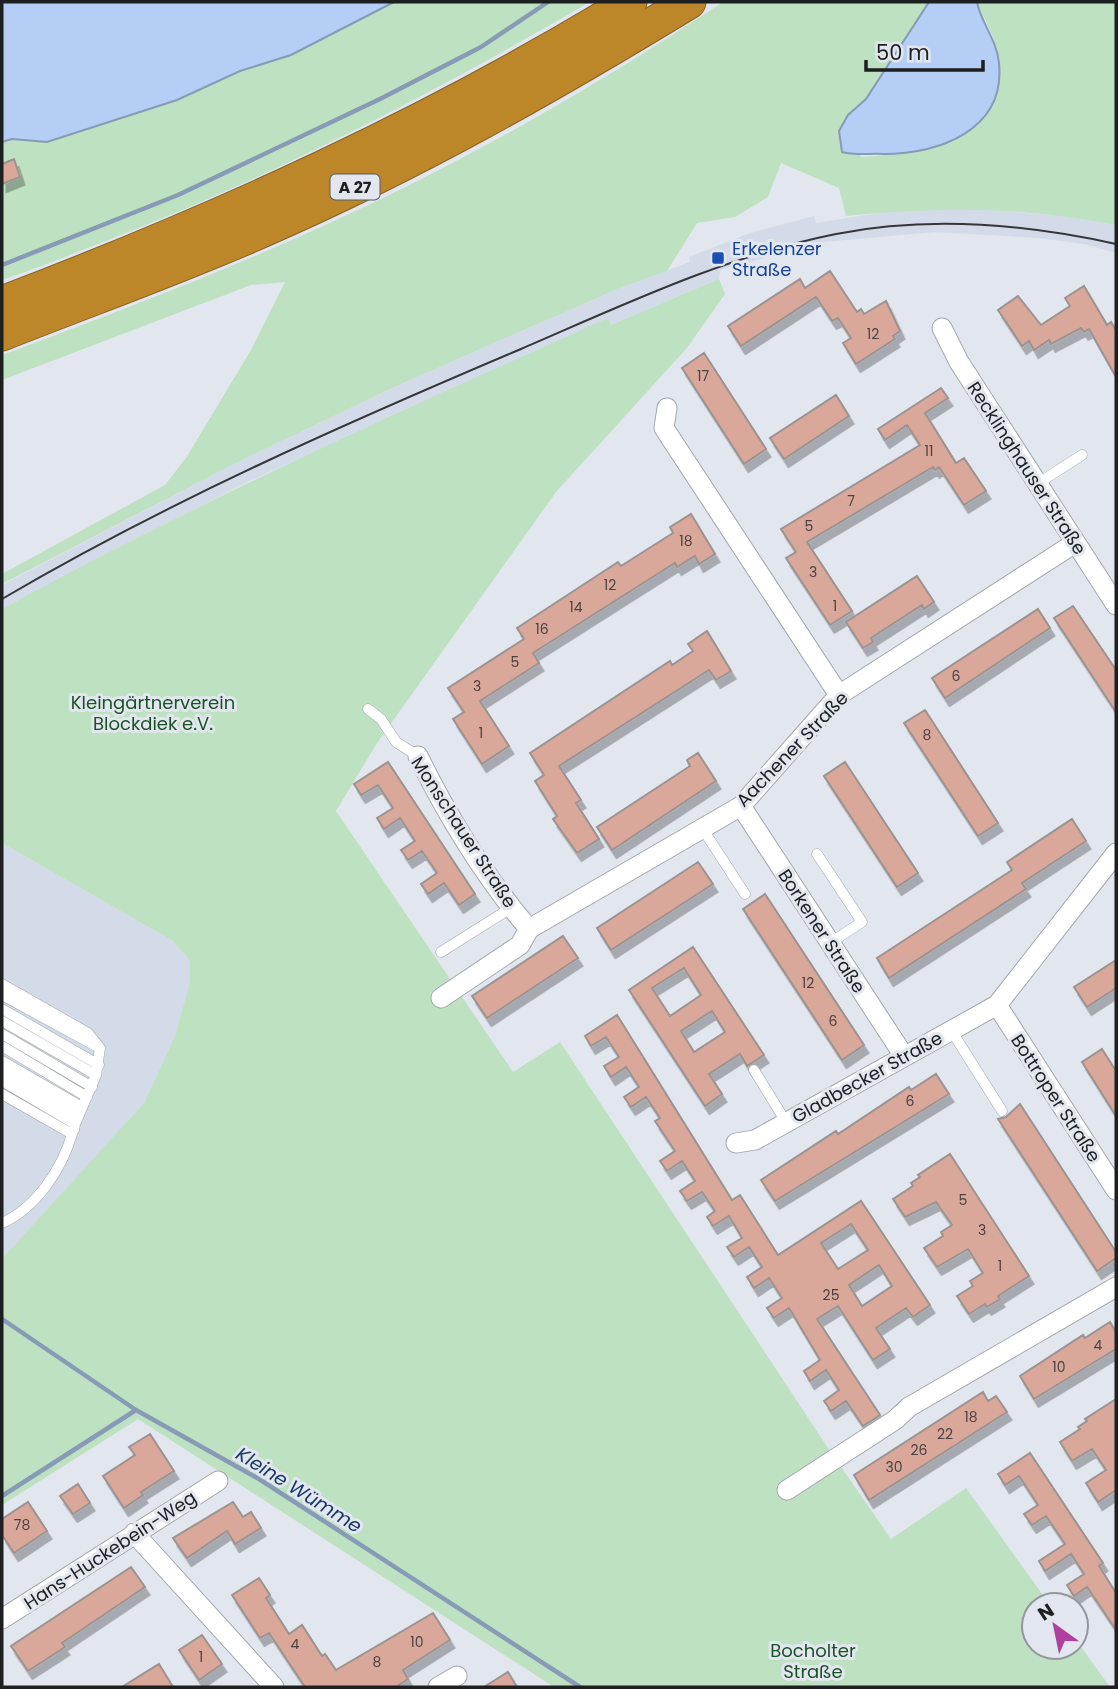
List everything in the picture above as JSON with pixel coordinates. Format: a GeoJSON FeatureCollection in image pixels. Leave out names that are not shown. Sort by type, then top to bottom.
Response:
{"type":"FeatureCollection","features":[{"type":"Feature","properties":{"kind":"highway","name":"A 27"},"geometry":{"type":"LineString","coordinates":[[2,303],[127,255],[364,150],[462,99],[630,2]]}},
{"type":"Feature","properties":{"kind":"highway","name":"A 27"},"geometry":{"type":"LineString","coordinates":[[2,334],[268,229],[481,124],[689,2]]}},
{"type":"Feature","properties":{"kind":"street","name":"Recklinghauser Straße"},"geometry":{"type":"LineString","coordinates":[[942,328],[959,362],[1116,605]]}},
{"type":"Feature","properties":{"kind":"street"},"geometry":{"type":"LineString","coordinates":[[667,408],[664,428],[839,695]]}},
{"type":"Feature","properties":{"kind":"street","name":"Aachener Straße"},"geometry":{"type":"LineString","coordinates":[[441,998],[520,945],[529,929],[741,806],[839,695],[1075,543]]}},
{"type":"Feature","properties":{"kind":"street","name":"Monschauer Straße"},"geometry":{"type":"LineString","coordinates":[[418,756],[440,801],[511,908],[529,929]]}},
{"type":"Feature","properties":{"kind":"street","name":"Borkener Straße"},"geometry":{"type":"LineString","coordinates":[[741,806],[904,1056]]}},
{"type":"Feature","properties":{"kind":"street"},"geometry":{"type":"LineString","coordinates":[[997,1006],[1116,853]]}},
{"type":"Feature","properties":{"kind":"street","name":"Gladbecker Straße"},"geometry":{"type":"LineString","coordinates":[[736,1143],[755,1140],[997,1006]]}},
{"type":"Feature","properties":{"kind":"street","name":"Bottroper Straße"},"geometry":{"type":"LineString","coordinates":[[997,1006],[1116,1191]]}},
{"type":"Feature","properties":{"kind":"street"},"geometry":{"type":"LineString","coordinates":[[787,1490],[895,1420],[909,1406],[1116,1287]]}},
{"type":"Feature","properties":{"kind":"street","name":"Hans-Huckebein-Weg"},"geometry":{"type":"LineString","coordinates":[[2,1619],[218,1481]]}},
{"type":"Feature","properties":{"kind":"street"},"geometry":{"type":"LineString","coordinates":[[135,1533],[274,1687]]}},
{"type":"Feature","properties":{"kind":"street"},"geometry":{"type":"LineString","coordinates":[[438,1687],[457,1676]]}},
{"type":"Feature","properties":{"kind":"lane"},"geometry":{"type":"LineString","coordinates":[[1037,484],[1082,455]]}},
{"type":"Feature","properties":{"kind":"lane","name":"Monschauer Straße"},"geometry":{"type":"LineString","coordinates":[[368,709],[381,719],[396,741],[418,756]]}},
{"type":"Feature","properties":{"kind":"lane"},"geometry":{"type":"LineString","coordinates":[[702,828],[745,894]]}},
{"type":"Feature","properties":{"kind":"lane"},"geometry":{"type":"LineString","coordinates":[[817,854],[862,922],[830,943]]}},
{"type":"Feature","properties":{"kind":"lane"},"geometry":{"type":"LineString","coordinates":[[441,952],[511,908]]}},
{"type":"Feature","properties":{"kind":"lane"},"geometry":{"type":"LineString","coordinates":[[2,984],[88,1033],[100,1048],[98,1070],[60,1163],[33,1202],[2,1223]]}},
{"type":"Feature","properties":{"kind":"lane"},"geometry":{"type":"LineString","coordinates":[[2,995],[100,1048]]}},
{"type":"Feature","properties":{"kind":"lane"},"geometry":{"type":"LineString","coordinates":[[2,1009],[98,1070]]}},
{"type":"Feature","properties":{"kind":"lane"},"geometry":{"type":"LineString","coordinates":[[2,1021],[98,1070]]}},
{"type":"Feature","properties":{"kind":"lane"},"geometry":{"type":"LineString","coordinates":[[951,1030],[1002,1111]]}},
{"type":"Feature","properties":{"kind":"lane"},"geometry":{"type":"LineString","coordinates":[[2,1034],[92,1087]]}},
{"type":"Feature","properties":{"kind":"lane"},"geometry":{"type":"LineString","coordinates":[[2,1046],[79,1116]]}},
{"type":"Feature","properties":{"kind":"lane"},"geometry":{"type":"LineString","coordinates":[[2,1061],[79,1116]]}},
{"type":"Feature","properties":{"kind":"lane"},"geometry":{"type":"LineString","coordinates":[[754,1070],[786,1122]]}},
{"type":"Feature","properties":{"kind":"lane"},"geometry":{"type":"LineString","coordinates":[[2,1072],[79,1116]]}},
{"type":"Feature","properties":{"kind":"lane"},"geometry":{"type":"LineString","coordinates":[[2,1081],[79,1116]]}},
{"type":"Feature","properties":{"kind":"lane"},"geometry":{"type":"LineString","coordinates":[[2,1094],[79,1116]]}},
{"type":"Feature","properties":{"kind":"shaded area"},"geometry":{"type":"Polygon","coordinates":[[[903,209],[978,209],[1077,217],[1116,225],[1116,253],[1084,244],[1039,238],[935,232],[823,242],[720,270],[719,279],[611,325],[607,319],[245,483],[2,609],[2,585],[238,462],[394,387],[622,287],[690,262],[689,257],[750,233],[814,216],[816,223],[903,209]]]}},
{"type":"Feature","properties":{"kind":"shaded area"},"geometry":{"type":"Polygon","coordinates":[[[2,843],[173,941],[190,961],[190,983],[175,1036],[144,1103],[3,1260],[2,843]]]}},
{"type":"Feature","properties":{"kind":"green space"},"geometry":{"type":"Polygon","coordinates":[[[2,2],[590,2],[418,98],[242,184],[121,235],[2,280],[2,2]]]}},
{"type":"Feature","properties":{"kind":"green space"},"geometry":{"type":"Polygon","coordinates":[[[723,2],[929,2],[866,99],[848,115],[861,157],[903,154],[994,39],[977,2],[1116,2],[1116,225],[1049,215],[982,210],[846,216],[839,188],[781,163],[768,197],[735,217],[697,223],[667,271],[622,287],[394,387],[238,462],[2,584],[2,574],[165,485],[186,458],[251,350],[285,282],[251,285],[2,380],[2,355],[219,271],[379,200],[543,114],[723,2]]]}},
{"type":"Feature","properties":{"kind":"green space"},"geometry":{"type":"Polygon","coordinates":[[[719,279],[725,294],[686,349],[556,492],[377,743],[336,811],[513,1072],[560,1042],[891,1539],[966,1488],[1040,1591],[1020,1591],[1020,1661],[1090,1659],[1110,1687],[554,1687],[138,1419],[2,1505],[2,1259],[144,1103],[175,1036],[190,982],[190,961],[173,941],[2,843],[2,609],[151,531],[378,422],[608,318],[611,325],[719,279]]]}},
{"type":"Feature","properties":{"kind":"water"},"geometry":{"type":"Polygon","coordinates":[[[2,2],[394,2],[291,55],[240,71],[177,100],[47,142],[12,139],[2,142],[2,2]]]}},
{"type":"Feature","properties":{"kind":"water"},"geometry":{"type":"Polygon","coordinates":[[[929,2],[977,2],[998,55],[998,86],[992,105],[980,121],[965,134],[946,143],[905,153],[842,152],[839,131],[848,115],[866,99],[929,2]]]}},
{"type":"Feature","properties":{"kind":"building"},"geometry":{"type":"Polygon","coordinates":[[[14,159],[20,177],[2,184],[2,164],[14,159]]]}},
{"type":"Feature","properties":{"kind":"building"},"geometry":{"type":"Polygon","coordinates":[[[830,271],[857,312],[861,309],[864,314],[886,301],[900,331],[893,336],[895,339],[856,364],[843,343],[851,338],[838,318],[832,321],[816,297],[741,346],[728,326],[800,279],[805,288],[830,271]]]}},
{"type":"Feature","properties":{"kind":"building"},"geometry":{"type":"Polygon","coordinates":[[[1084,286],[1107,325],[1111,322],[1116,330],[1116,377],[1089,329],[1084,332],[1081,328],[1051,344],[1049,340],[1034,350],[1029,341],[1022,346],[998,310],[1018,296],[1041,325],[1070,306],[1065,298],[1084,286]]]}},
{"type":"Feature","properties":{"kind":"building"},"geometry":{"type":"Polygon","coordinates":[[[704,353],[766,449],[744,464],[682,368],[704,353]]]}},
{"type":"Feature","properties":{"kind":"building"},"geometry":{"type":"Polygon","coordinates":[[[941,388],[948,398],[925,413],[956,463],[964,458],[986,491],[964,505],[939,467],[935,470],[933,467],[807,542],[852,611],[830,625],[786,558],[796,552],[781,529],[920,445],[907,425],[885,440],[878,429],[941,388]]]}},
{"type":"Feature","properties":{"kind":"building"},"geometry":{"type":"Polygon","coordinates":[[[836,395],[849,416],[784,459],[770,438],[836,395]]]}},
{"type":"Feature","properties":{"kind":"building"},"geometry":{"type":"Polygon","coordinates":[[[691,514],[715,554],[699,564],[695,556],[677,567],[675,563],[533,653],[539,663],[480,701],[509,746],[482,764],[453,719],[464,712],[448,688],[524,639],[517,628],[618,562],[621,566],[673,533],[670,527],[691,514]]]}},
{"type":"Feature","properties":{"kind":"building"},"geometry":{"type":"Polygon","coordinates":[[[917,576],[934,602],[924,609],[922,605],[871,638],[873,642],[863,648],[846,622],[917,576]]]}},
{"type":"Feature","properties":{"kind":"building"},"geometry":{"type":"Polygon","coordinates":[[[1073,606],[1116,670],[1116,712],[1054,618],[1073,606]]]}},
{"type":"Feature","properties":{"kind":"building"},"geometry":{"type":"Polygon","coordinates":[[[1038,609],[1050,628],[945,698],[932,678],[1038,609]]]}},
{"type":"Feature","properties":{"kind":"building"},"geometry":{"type":"Polygon","coordinates":[[[707,631],[731,671],[716,680],[709,670],[559,766],[581,800],[576,803],[599,839],[577,853],[553,819],[557,816],[535,781],[544,775],[530,753],[670,661],[672,665],[693,651],[688,644],[707,631]]]}},
{"type":"Feature","properties":{"kind":"building"},"geometry":{"type":"Polygon","coordinates":[[[925,710],[998,823],[978,836],[904,723],[925,710]]]}},
{"type":"Feature","properties":{"kind":"building"},"geometry":{"type":"Polygon","coordinates":[[[698,753],[716,781],[612,850],[597,827],[690,766],[687,760],[698,753]]]}},
{"type":"Feature","properties":{"kind":"building"},"geometry":{"type":"Polygon","coordinates":[[[388,762],[475,894],[459,905],[444,883],[428,894],[421,884],[437,873],[422,851],[408,860],[401,850],[415,841],[400,818],[384,829],[377,818],[393,808],[378,785],[361,795],[354,784],[388,762]]]}},
{"type":"Feature","properties":{"kind":"building"},"geometry":{"type":"Polygon","coordinates":[[[845,762],[918,873],[897,887],[824,776],[845,762]]]}},
{"type":"Feature","properties":{"kind":"building"},"geometry":{"type":"Polygon","coordinates":[[[1072,819],[1086,841],[1022,883],[1026,889],[889,978],[877,958],[1012,870],[1007,862],[1072,819]]]}},
{"type":"Feature","properties":{"kind":"building"},"geometry":{"type":"Polygon","coordinates":[[[698,862],[713,884],[611,950],[597,928],[698,862]]]}},
{"type":"Feature","properties":{"kind":"building"},"geometry":{"type":"Polygon","coordinates":[[[765,894],[864,1045],[842,1060],[743,909],[765,894]]]}},
{"type":"Feature","properties":{"kind":"building"},"geometry":{"type":"Polygon","coordinates":[[[563,936],[578,958],[487,1018],[472,996],[563,936]]]}},
{"type":"Feature","properties":{"kind":"building"},"geometry":{"type":"Polygon","coordinates":[[[693,947],[764,1055],[747,1066],[740,1054],[709,1074],[722,1094],[705,1106],[629,990],[693,947]],[[684,968],[652,988],[670,1016],[701,995],[684,968]],[[712,1011],[681,1031],[694,1052],[725,1032],[712,1011]]]}},
{"type":"Feature","properties":{"kind":"building"},"geometry":{"type":"Polygon","coordinates":[[[1116,960],[1116,988],[1087,1007],[1074,987],[1116,960]]]}},
{"type":"Feature","properties":{"kind":"building"},"geometry":{"type":"Polygon","coordinates":[[[617,1015],[732,1200],[740,1195],[778,1255],[861,1201],[930,1305],[913,1317],[906,1308],[876,1328],[890,1349],[873,1360],[838,1306],[817,1319],[880,1415],[863,1426],[846,1401],[831,1411],[824,1401],[839,1390],[826,1370],[810,1381],[804,1371],[820,1360],[789,1308],[774,1318],[767,1308],[782,1298],[769,1278],[754,1288],[747,1277],[762,1267],[749,1247],[734,1257],[727,1247],[742,1238],[729,1216],[713,1226],[707,1217],[715,1211],[702,1192],[687,1201],[680,1191],[695,1181],[682,1161],[667,1171],[660,1161],[675,1151],[655,1121],[660,1118],[646,1097],[631,1107],[624,1097],[639,1087],[626,1067],[611,1077],[604,1066],[619,1057],[606,1037],[591,1046],[585,1036],[617,1015]],[[851,1224],[821,1243],[838,1269],[868,1250],[851,1224]],[[879,1265],[849,1285],[862,1306],[892,1286],[879,1265]]]}},
{"type":"Feature","properties":{"kind":"building"},"geometry":{"type":"Polygon","coordinates":[[[1102,1049],[1116,1071],[1116,1116],[1082,1062],[1102,1049]]]}},
{"type":"Feature","properties":{"kind":"building"},"geometry":{"type":"Polygon","coordinates":[[[936,1074],[949,1094],[775,1201],[761,1180],[836,1131],[838,1134],[909,1087],[911,1090],[936,1074]]]}},
{"type":"Feature","properties":{"kind":"building"},"geometry":{"type":"Polygon","coordinates":[[[1020,1104],[1116,1252],[1116,1258],[1097,1271],[998,1119],[1006,1117],[1020,1104]]]}},
{"type":"Feature","properties":{"kind":"building"},"geometry":{"type":"Polygon","coordinates":[[[950,1154],[1029,1276],[998,1296],[1000,1299],[969,1314],[957,1296],[973,1286],[970,1281],[983,1273],[968,1249],[937,1267],[924,1248],[943,1236],[941,1232],[952,1225],[936,1202],[905,1217],[893,1199],[913,1186],[911,1183],[920,1177],[918,1175],[950,1154]]]}},
{"type":"Feature","properties":{"kind":"building"},"geometry":{"type":"Polygon","coordinates":[[[1110,1322],[1116,1332],[1116,1349],[1034,1399],[1020,1376],[1083,1335],[1085,1338],[1110,1322]]]}},
{"type":"Feature","properties":{"kind":"building"},"geometry":{"type":"Polygon","coordinates":[[[983,1392],[988,1401],[996,1396],[1007,1412],[869,1500],[854,1475],[983,1392]]]}},
{"type":"Feature","properties":{"kind":"building"},"geometry":{"type":"Polygon","coordinates":[[[1116,1399],[1116,1490],[1098,1502],[1086,1483],[1106,1470],[1092,1449],[1072,1461],[1060,1442],[1080,1429],[1078,1427],[1087,1421],[1085,1419],[1116,1399]]]}},
{"type":"Feature","properties":{"kind":"building"},"geometry":{"type":"Polygon","coordinates":[[[150,1434],[174,1471],[141,1492],[143,1495],[124,1508],[103,1476],[135,1455],[129,1447],[150,1434]]]}},
{"type":"Feature","properties":{"kind":"building"},"geometry":{"type":"Polygon","coordinates":[[[1030,1453],[1103,1563],[1099,1566],[1116,1593],[1116,1630],[1087,1587],[1081,1591],[1071,1591],[1067,1585],[1084,1574],[1071,1554],[1045,1571],[1039,1561],[1065,1544],[1046,1516],[1032,1525],[1024,1514],[1038,1505],[1019,1476],[1005,1485],[998,1474],[1030,1453]]]}},
{"type":"Feature","properties":{"kind":"building"},"geometry":{"type":"Polygon","coordinates":[[[78,1484],[90,1503],[73,1514],[60,1496],[78,1484]]]}},
{"type":"Feature","properties":{"kind":"building"},"geometry":{"type":"Polygon","coordinates":[[[28,1502],[47,1531],[14,1553],[2,1535],[2,1519],[28,1502]]]}},
{"type":"Feature","properties":{"kind":"building"},"geometry":{"type":"Polygon","coordinates":[[[233,1502],[243,1517],[251,1512],[261,1528],[235,1544],[227,1531],[187,1558],[173,1538],[233,1502]]]}},
{"type":"Feature","properties":{"kind":"building"},"geometry":{"type":"Polygon","coordinates":[[[131,1567],[145,1587],[62,1643],[65,1647],[28,1671],[11,1646],[131,1567]]]}},
{"type":"Feature","properties":{"kind":"building"},"geometry":{"type":"Polygon","coordinates":[[[259,1578],[270,1595],[266,1598],[289,1634],[302,1625],[322,1656],[325,1654],[336,1670],[433,1613],[450,1640],[403,1670],[408,1679],[396,1687],[305,1687],[269,1633],[260,1638],[232,1595],[259,1578]]]}},
{"type":"Feature","properties":{"kind":"building"},"geometry":{"type":"Polygon","coordinates":[[[202,1635],[222,1664],[199,1680],[179,1650],[202,1635]]]}},
{"type":"Feature","properties":{"kind":"building"},"geometry":{"type":"Polygon","coordinates":[[[159,1664],[173,1687],[122,1687],[159,1664]]]}},
{"type":"Feature","properties":{"kind":"building"},"geometry":{"type":"Polygon","coordinates":[[[508,1672],[517,1687],[484,1687],[508,1672]]]}},
{"type":"Feature","properties":{"kind":"waterway"},"geometry":{"type":"LineString","coordinates":[[2,265],[178,195],[380,99],[481,47],[548,2]]}},
{"type":"Feature","properties":{"kind":"waterway","name":"Kleine Wümme"},"geometry":{"type":"LineString","coordinates":[[2,1319],[136,1410],[259,1479],[580,1687]]}},
{"type":"Feature","properties":{"kind":"waterway"},"geometry":{"type":"LineString","coordinates":[[2,1496],[136,1410]]}},
{"type":"Feature","properties":{"kind":"tram line"},"geometry":{"type":"LineString","coordinates":[[2,599],[64,563],[192,497],[323,435],[636,299],[755,255],[836,234],[906,225],[1012,227],[1116,244]]}},
{"type":"Feature","properties":{"kind":"place","name":"Erkelenzer Straße"},"geometry":{"type":"Point","coordinates":[718,258]}},
{"type":"Feature","properties":{"kind":"park label","name":"Kleingärtnerverein Blockdiek e.V."},"geometry":{"type":"Point","coordinates":[153,712]}},
{"type":"Feature","properties":{"kind":"park label","name":"Bocholter Straße"},"geometry":{"type":"Point","coordinates":[813,1660]}}]}
